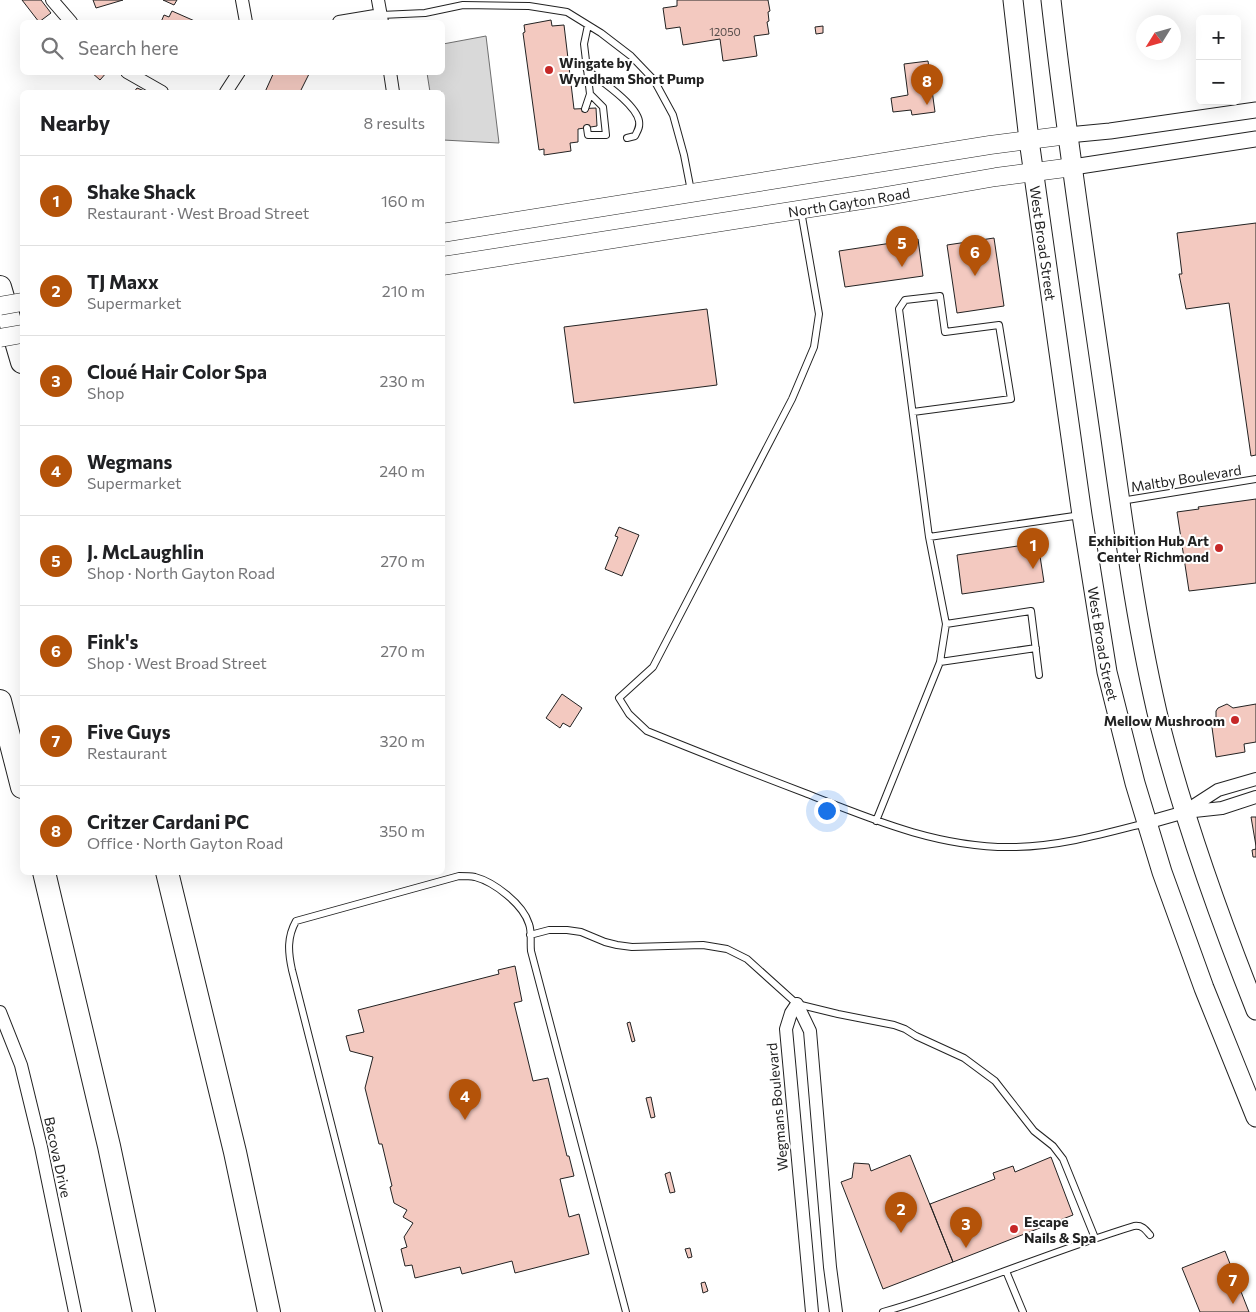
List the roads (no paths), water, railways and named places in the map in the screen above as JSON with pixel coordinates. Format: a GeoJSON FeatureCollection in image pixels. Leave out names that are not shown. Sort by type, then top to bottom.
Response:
{"type":"FeatureCollection","features":[{"type":"Feature","properties":{"kind":"highway"},"geometry":{"type":"LineString","coordinates":[[0,287],[20,355]]}},
{"type":"Feature","properties":{"kind":"highway"},"geometry":{"type":"LineString","coordinates":[[0,701],[20,779]]}},
{"type":"Feature","properties":{"kind":"highway"},"geometry":{"type":"LineString","coordinates":[[45,875],[107,1136],[144,1312]]}},
{"type":"Feature","properties":{"kind":"highway"},"geometry":{"type":"LineString","coordinates":[[168,875],[228,1124],[269,1312]]}},
{"type":"Feature","properties":{"kind":"main road","name":"West Broad Street"},"geometry":{"type":"LineString","coordinates":[[1013,0],[1029,140],[1082,515],[1107,672],[1146,822],[1179,923],[1256,1117]]}},
{"type":"Feature","properties":{"kind":"main road"},"geometry":{"type":"LineString","coordinates":[[1051,0],[1068,135],[1120,501],[1144,653],[1161,728],[1185,812],[1209,888],[1256,1010]]}},
{"type":"Feature","properties":{"kind":"main road"},"geometry":{"type":"LineString","coordinates":[[445,234],[691,193],[1068,135]]}},
{"type":"Feature","properties":{"kind":"main road","name":"North Gayton Road"},"geometry":{"type":"LineString","coordinates":[[445,266],[1073,167]]}},
{"type":"Feature","properties":{"kind":"main road"},"geometry":{"type":"LineString","coordinates":[[0,306],[20,302]]}},
{"type":"Feature","properties":{"kind":"main road"},"geometry":{"type":"LineString","coordinates":[[0,338],[20,334]]}},
{"type":"Feature","properties":{"kind":"main road"},"geometry":{"type":"LineString","coordinates":[[1237,1070],[1256,1085]]}},
{"type":"Feature","properties":{"kind":"street"},"geometry":{"type":"LineString","coordinates":[[52,0],[69,20]]}},
{"type":"Feature","properties":{"kind":"street"},"geometry":{"type":"LineString","coordinates":[[242,0],[246,20]]}},
{"type":"Feature","properties":{"kind":"street"},"geometry":{"type":"LineString","coordinates":[[368,20],[382,19],[378,0]]}},
{"type":"Feature","properties":{"kind":"street"},"geometry":{"type":"LineString","coordinates":[[133,75],[159,90]]}},
{"type":"Feature","properties":{"kind":"street"},"geometry":{"type":"LineString","coordinates":[[227,90],[237,75]]}},
{"type":"Feature","properties":{"kind":"street"},"geometry":{"type":"LineString","coordinates":[[390,75],[393,90]]}},
{"type":"Feature","properties":{"kind":"street"},"geometry":{"type":"LineString","coordinates":[[1068,135],[1256,110]]}},
{"type":"Feature","properties":{"kind":"street","name":"North Gayton Road"},"geometry":{"type":"LineString","coordinates":[[1073,167],[1256,139]]}},
{"type":"Feature","properties":{"kind":"street"},"geometry":{"type":"LineString","coordinates":[[1185,812],[1218,790],[1256,779]]}},
{"type":"Feature","properties":{"kind":"street"},"geometry":{"type":"LineString","coordinates":[[1146,822],[1185,812],[1222,808],[1256,796]]}},
{"type":"Feature","properties":{"kind":"street"},"geometry":{"type":"LineString","coordinates":[[797,1004],[810,1031],[830,1267],[836,1312]]}},
{"type":"Feature","properties":{"kind":"street","name":"Wegmans Boulevard"},"geometry":{"type":"LineString","coordinates":[[797,1004],[791,1013],[786,1029],[800,1201],[812,1312]]}},
{"type":"Feature","properties":{"kind":"street","name":"Bacova Drive"},"geometry":{"type":"LineString","coordinates":[[0,1012],[21,1065],[41,1147],[75,1312]]}},
{"type":"Feature","properties":{"kind":"lane"},"geometry":{"type":"LineString","coordinates":[[382,19],[463,5],[529,6],[567,12],[601,33],[631,56],[654,80],[673,115],[684,155],[691,193]]}},
{"type":"Feature","properties":{"kind":"lane"},"geometry":{"type":"LineString","coordinates":[[585,108],[590,94],[584,44],[588,25]]}},
{"type":"Feature","properties":{"kind":"lane"},"geometry":{"type":"LineString","coordinates":[[587,70],[634,109],[639,119],[640,128],[635,136],[627,138]]}},
{"type":"Feature","properties":{"kind":"lane"},"geometry":{"type":"LineString","coordinates":[[587,128],[588,135],[606,135],[603,107],[590,94]]}},
{"type":"Feature","properties":{"kind":"lane"},"geometry":{"type":"LineString","coordinates":[[801,210],[819,314],[814,347],[792,399],[653,667],[619,698],[629,714],[647,731],[876,821],[924,836],[948,841],[1015,847],[1065,843],[1146,822]]}},
{"type":"Feature","properties":{"kind":"lane"},"geometry":{"type":"LineString","coordinates":[[876,821],[940,662],[946,624],[929,537],[899,308],[905,300],[940,296],[945,332],[1000,325],[1011,399],[913,412]]}},
{"type":"Feature","properties":{"kind":"lane","name":"Maltby Boulevard"},"geometry":{"type":"LineString","coordinates":[[1120,501],[1256,480]]}},
{"type":"Feature","properties":{"kind":"lane"},"geometry":{"type":"LineString","coordinates":[[929,537],[1082,515]]}},
{"type":"Feature","properties":{"kind":"lane"},"geometry":{"type":"LineString","coordinates":[[946,624],[1031,611],[1040,675]]}},
{"type":"Feature","properties":{"kind":"lane"},"geometry":{"type":"LineString","coordinates":[[940,662],[1036,648]]}},
{"type":"Feature","properties":{"kind":"lane"},"geometry":{"type":"LineString","coordinates":[[378,1312],[292,970],[288,947],[289,936],[296,920],[459,876],[473,876],[486,881],[507,895],[530,924],[531,951],[626,1312]]}},
{"type":"Feature","properties":{"kind":"lane"},"geometry":{"type":"LineString","coordinates":[[530,935],[550,930],[567,930],[581,932],[605,942],[632,947],[703,945],[727,949],[747,959],[797,1004],[894,1025],[933,1045],[950,1050],[978,1067],[996,1082],[1034,1131],[1053,1146],[1064,1159],[1095,1238]]}},
{"type":"Feature","properties":{"kind":"lane"},"geometry":{"type":"LineString","coordinates":[[883,1312],[941,1295],[1095,1238],[1139,1226],[1145,1228],[1150,1236]]}},
{"type":"Feature","properties":{"kind":"lane"},"geometry":{"type":"LineString","coordinates":[[1006,1271],[1023,1312]]}},
{"type":"Feature","properties":{"kind":"place","name":"Wingate by Wyndham Short Pump"},"geometry":{"type":"Point","coordinates":[549,70]}},
{"type":"Feature","properties":{"kind":"place","name":"Critzer Cardani PC"},"geometry":{"type":"Point","coordinates":[927,105]}},
{"type":"Feature","properties":{"kind":"place","name":"J. McLaughlin"},"geometry":{"type":"Point","coordinates":[902,267]}},
{"type":"Feature","properties":{"kind":"place","name":"Fink's"},"geometry":{"type":"Point","coordinates":[975,276]}},
{"type":"Feature","properties":{"kind":"place","name":"Exhibition Hub Art Center Richmond"},"geometry":{"type":"Point","coordinates":[1219,548]}},
{"type":"Feature","properties":{"kind":"place","name":"Shake Shack"},"geometry":{"type":"Point","coordinates":[1033,569]}},
{"type":"Feature","properties":{"kind":"place","name":"Mellow Mushroom"},"geometry":{"type":"Point","coordinates":[1235,720]}},
{"type":"Feature","properties":{"kind":"place","name":"Wegmans"},"geometry":{"type":"Point","coordinates":[465,1120]}},
{"type":"Feature","properties":{"kind":"place","name":"Escape Nails & Spa"},"geometry":{"type":"Point","coordinates":[1014,1229]}},
{"type":"Feature","properties":{"kind":"place","name":"TJ Maxx"},"geometry":{"type":"Point","coordinates":[901,1233]}},
{"type":"Feature","properties":{"kind":"place","name":"Cloué Hair Color Spa"},"geometry":{"type":"Point","coordinates":[966,1248]}},
{"type":"Feature","properties":{"kind":"place","name":"Five Guys"},"geometry":{"type":"Point","coordinates":[1233,1304]}}]}
